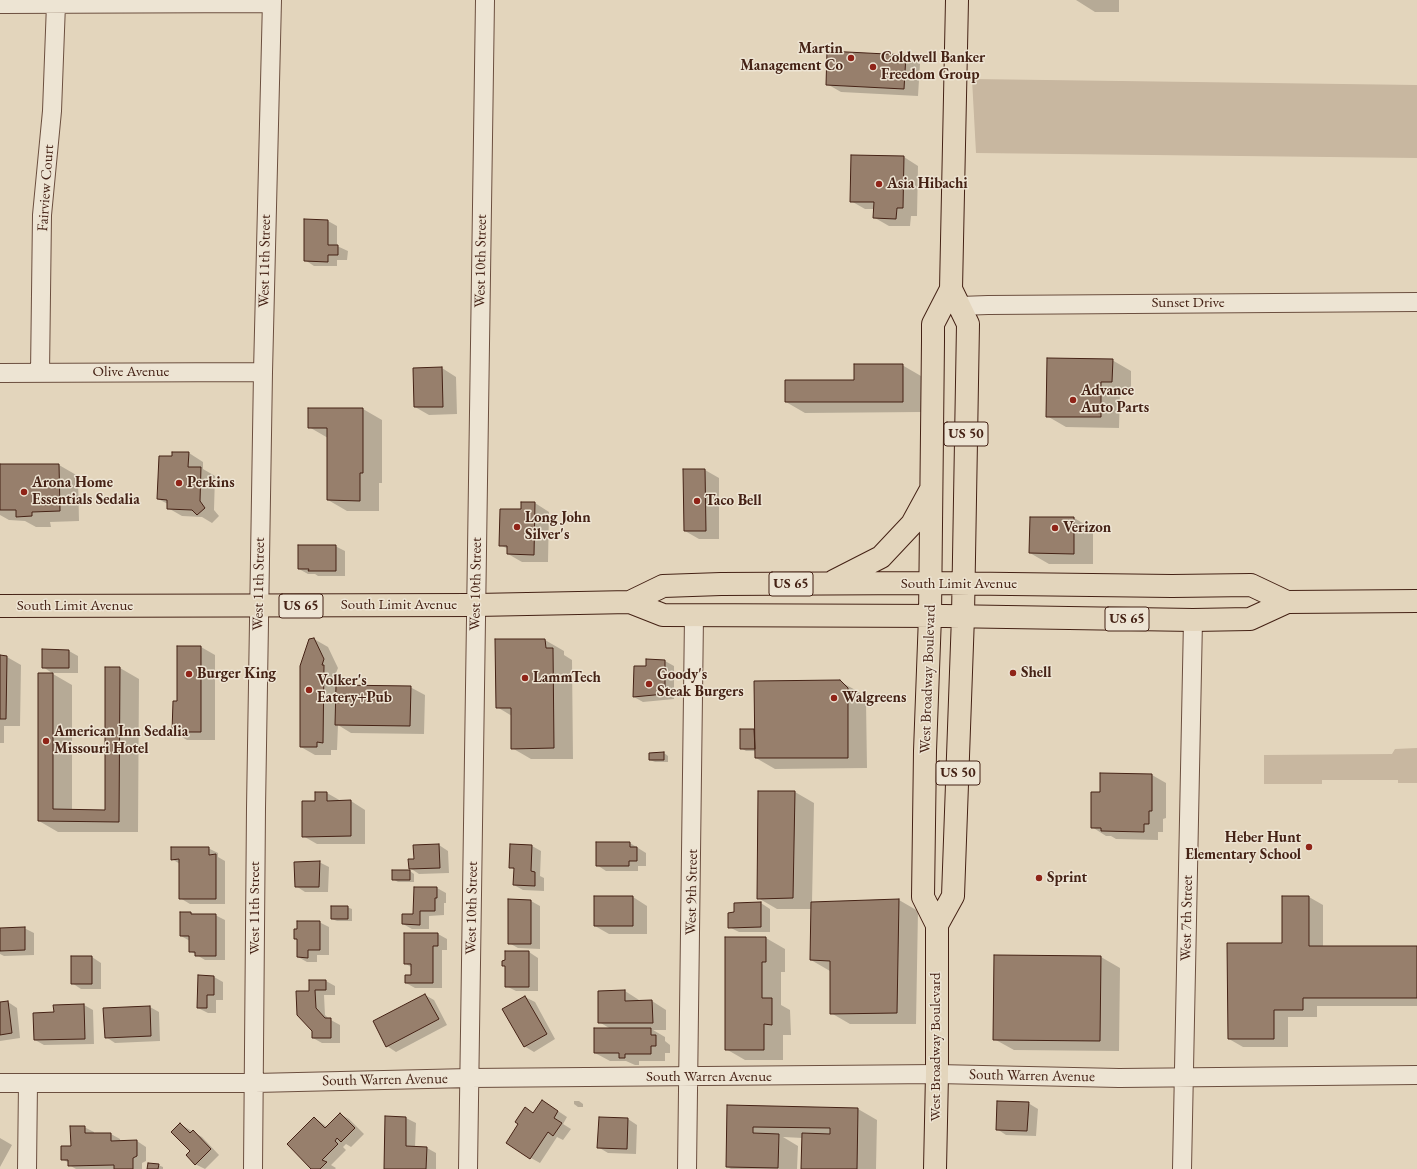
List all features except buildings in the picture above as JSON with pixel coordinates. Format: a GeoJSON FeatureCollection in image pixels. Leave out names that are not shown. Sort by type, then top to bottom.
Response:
{"type":"FeatureCollection","features":[{"type":"Feature","properties":{"kind":"highway","name":"West Broadway Boulevard"},"geometry":{"type":"LineString","coordinates":[[937,925],[953,896],[964,584],[968,324],[955,297],[956,0]]}},
{"type":"Feature","properties":{"kind":"highway","name":"West Broadway Boulevard"},"geometry":{"type":"LineString","coordinates":[[936,1169],[937,925],[923,897],[925,763],[930,616],[933,324],[955,297]]}},
{"type":"Feature","properties":{"kind":"highway"},"geometry":{"type":"LineString","coordinates":[[827,584],[881,557],[912,524],[931,489]]}},
{"type":"Feature","properties":{"kind":"highway","name":"South Limit Avenue"},"geometry":{"type":"LineString","coordinates":[[630,602],[663,586],[827,584],[1251,585],[1287,602]]}},
{"type":"Feature","properties":{"kind":"highway","name":"South Limit Avenue"},"geometry":{"type":"LineString","coordinates":[[0,606],[476,605],[630,602],[663,615],[694,616],[963,616],[1193,620],[1250,619],[1287,602],[1417,601]]}},
{"type":"Feature","properties":{"kind":"street","name":"West 10th Street"},"geometry":{"type":"LineString","coordinates":[[468,1169],[485,0]]}},
{"type":"Feature","properties":{"kind":"street"},"geometry":{"type":"LineString","coordinates":[[0,4],[272,1]]}},
{"type":"Feature","properties":{"kind":"street","name":"West 11th Street"},"geometry":{"type":"LineString","coordinates":[[253,1169],[259,606],[272,1]]}},
{"type":"Feature","properties":{"kind":"street","name":"Fairview Court"},"geometry":{"type":"LineString","coordinates":[[40,373],[42,215],[52,111],[56,4]]}},
{"type":"Feature","properties":{"kind":"street","name":"Sunset Drive"},"geometry":{"type":"LineString","coordinates":[[955,297],[988,304],[1417,302]]}},
{"type":"Feature","properties":{"kind":"street","name":"Olive Avenue"},"geometry":{"type":"LineString","coordinates":[[0,373],[263,372]]}},
{"type":"Feature","properties":{"kind":"street","name":"West 9th Street"},"geometry":{"type":"LineString","coordinates":[[688,1169],[694,616]]}},
{"type":"Feature","properties":{"kind":"street","name":"West 7th Street"},"geometry":{"type":"LineString","coordinates":[[1182,1169],[1193,620]]}},
{"type":"Feature","properties":{"kind":"street","name":"South Warren Avenue"},"geometry":{"type":"LineString","coordinates":[[0,1083],[254,1083],[470,1078],[937,1074],[1119,1078],[1417,1075]]}},
{"type":"Feature","properties":{"kind":"street"},"geometry":{"type":"LineString","coordinates":[[27,1169],[28,1083]]}},
{"type":"Feature","properties":{"kind":"shaded area"},"geometry":{"type":"Polygon","coordinates":[[[972,79],[1417,85],[1417,158],[976,153],[972,79]]]}},
{"type":"Feature","properties":{"kind":"shaded area"},"geometry":{"type":"Polygon","coordinates":[[[1417,748],[1417,783],[1398,783],[1398,780],[1322,780],[1322,784],[1264,784],[1264,755],[1392,754],[1395,749],[1417,748]]]}},
{"type":"Feature","properties":{"kind":"place","name":"Martin Management Co"},"geometry":{"type":"Point","coordinates":[851,58]}},
{"type":"Feature","properties":{"kind":"place","name":"Coldwell Banker Freedom Group"},"geometry":{"type":"Point","coordinates":[873,67]}},
{"type":"Feature","properties":{"kind":"place","name":"Asia Hibachi"},"geometry":{"type":"Point","coordinates":[879,184]}},
{"type":"Feature","properties":{"kind":"place","name":"Advance Auto Parts"},"geometry":{"type":"Point","coordinates":[1073,400]}},
{"type":"Feature","properties":{"kind":"place","name":"Perkins"},"geometry":{"type":"Point","coordinates":[179,483]}},
{"type":"Feature","properties":{"kind":"place","name":"Arona Home Essentials Sedalia"},"geometry":{"type":"Point","coordinates":[24,492]}},
{"type":"Feature","properties":{"kind":"place","name":"Taco Bell"},"geometry":{"type":"Point","coordinates":[697,501]}},
{"type":"Feature","properties":{"kind":"place","name":"Long John Silver's"},"geometry":{"type":"Point","coordinates":[517,527]}},
{"type":"Feature","properties":{"kind":"place","name":"Verizon"},"geometry":{"type":"Point","coordinates":[1055,528]}},
{"type":"Feature","properties":{"kind":"place","name":"Shell"},"geometry":{"type":"Point","coordinates":[1013,673]}},
{"type":"Feature","properties":{"kind":"place","name":"Burger King"},"geometry":{"type":"Point","coordinates":[189,674]}},
{"type":"Feature","properties":{"kind":"place","name":"LammTech"},"geometry":{"type":"Point","coordinates":[525,678]}},
{"type":"Feature","properties":{"kind":"place","name":"Goody's Steak Burgers"},"geometry":{"type":"Point","coordinates":[649,684]}},
{"type":"Feature","properties":{"kind":"place","name":"Volker's Eatery+Pub"},"geometry":{"type":"Point","coordinates":[309,690]}},
{"type":"Feature","properties":{"kind":"place","name":"Walgreens"},"geometry":{"type":"Point","coordinates":[834,698]}},
{"type":"Feature","properties":{"kind":"place","name":"American Inn Sedalia Missouri Hotel"},"geometry":{"type":"Point","coordinates":[46,741]}},
{"type":"Feature","properties":{"kind":"place","name":"Heber Hunt Elementary School"},"geometry":{"type":"Point","coordinates":[1309,847]}},
{"type":"Feature","properties":{"kind":"place","name":"Sprint"},"geometry":{"type":"Point","coordinates":[1039,878]}}]}
